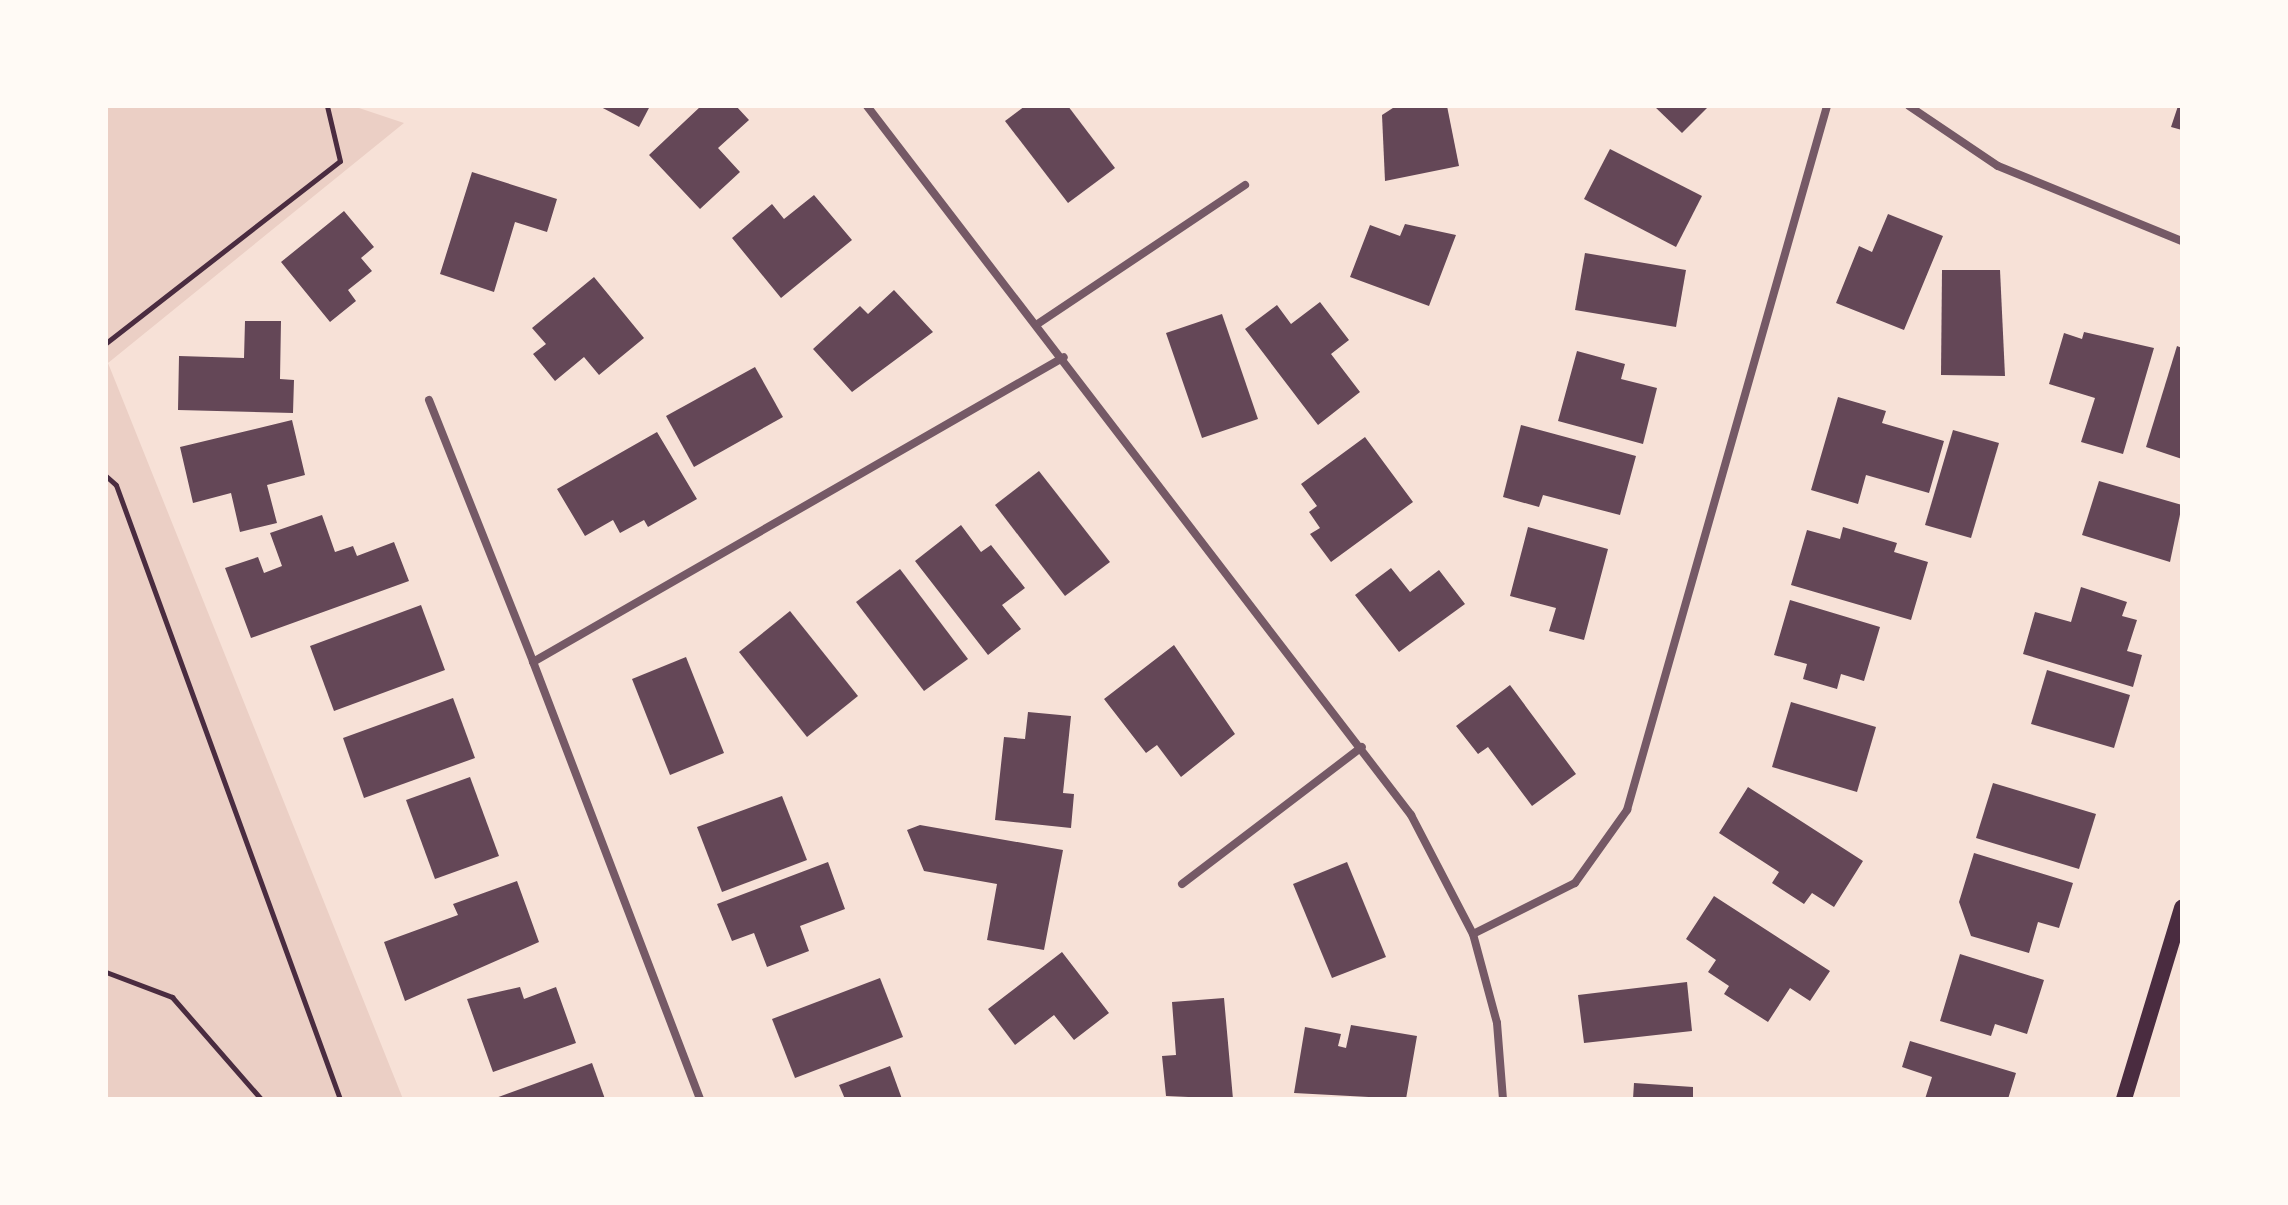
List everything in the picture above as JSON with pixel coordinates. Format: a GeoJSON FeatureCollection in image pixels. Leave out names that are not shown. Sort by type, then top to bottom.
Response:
{"type":"FeatureCollection","features":[{"type":"Feature","properties":{"kind":"main road"},"geometry":{"type":"LineString","coordinates":[[2124,1099],[2182,908]]}},
{"type":"Feature","properties":{"kind":"street"},"geometry":{"type":"LineString","coordinates":[[867,106],[1039,323],[1411,815],[1473,934],[1497,1023],[1503,1099]]}},
{"type":"Feature","properties":{"kind":"street"},"geometry":{"type":"LineString","coordinates":[[1473,934],[1575,883],[1627,810],[1827,106]]}},
{"type":"Feature","properties":{"kind":"street"},"geometry":{"type":"LineString","coordinates":[[1909,106],[1998,166],[2182,241]]}},
{"type":"Feature","properties":{"kind":"street"},"geometry":{"type":"LineString","coordinates":[[1039,323],[1245,185]]}},
{"type":"Feature","properties":{"kind":"street"},"geometry":{"type":"LineString","coordinates":[[533,662],[1064,357]]}},
{"type":"Feature","properties":{"kind":"street"},"geometry":{"type":"LineString","coordinates":[[429,400],[700,1099]]}},
{"type":"Feature","properties":{"kind":"street"},"geometry":{"type":"LineString","coordinates":[[1182,884],[1362,747]]}},
{"type":"Feature","properties":{"kind":"path"},"geometry":{"type":"LineString","coordinates":[[106,343],[340,161],[327,106]]}},
{"type":"Feature","properties":{"kind":"path"},"geometry":{"type":"LineString","coordinates":[[106,476],[116,485],[340,1099]]}},
{"type":"Feature","properties":{"kind":"path"},"geometry":{"type":"LineString","coordinates":[[106,972],[172,997],[261,1099]]}},
{"type":"Feature","properties":{"kind":"shaded area"},"geometry":{"type":"Polygon","coordinates":[[[106,106],[353,106],[404,123],[108,363],[403,1099],[106,1099],[106,106]]]}},
{"type":"Feature","properties":{"kind":"building"},"geometry":{"type":"Polygon","coordinates":[[[599,106],[650,106],[639,127],[599,106]]]}},
{"type":"Feature","properties":{"kind":"building"},"geometry":{"type":"Polygon","coordinates":[[[701,106],[736,106],[749,120],[718,148],[740,172],[700,209],[649,155],[701,106]]]}},
{"type":"Feature","properties":{"kind":"building"},"geometry":{"type":"Polygon","coordinates":[[[1025,106],[1068,106],[1115,168],[1068,203],[1005,121],[1025,106]]]}},
{"type":"Feature","properties":{"kind":"building"},"geometry":{"type":"Polygon","coordinates":[[[1396,106],[1447,106],[1459,166],[1385,181],[1382,115],[1396,106]]]}},
{"type":"Feature","properties":{"kind":"building"},"geometry":{"type":"Polygon","coordinates":[[[1654,106],[1709,106],[1682,133],[1654,106]]]}},
{"type":"Feature","properties":{"kind":"building"},"geometry":{"type":"Polygon","coordinates":[[[2178,106],[2182,106],[2182,130],[2171,127],[2178,106]]]}},
{"type":"Feature","properties":{"kind":"building"},"geometry":{"type":"Polygon","coordinates":[[[1610,149],[1702,196],[1676,247],[1584,199],[1610,149]]]}},
{"type":"Feature","properties":{"kind":"building"},"geometry":{"type":"Polygon","coordinates":[[[472,172],[557,199],[547,232],[515,222],[494,292],[440,274],[472,172]]]}},
{"type":"Feature","properties":{"kind":"building"},"geometry":{"type":"Polygon","coordinates":[[[814,195],[852,240],[781,298],[732,238],[772,204],[784,219],[814,195]]]}},
{"type":"Feature","properties":{"kind":"building"},"geometry":{"type":"Polygon","coordinates":[[[344,211],[374,247],[361,258],[372,271],[348,290],[356,301],[330,322],[281,262],[344,211]]]}},
{"type":"Feature","properties":{"kind":"building"},"geometry":{"type":"Polygon","coordinates":[[[1888,214],[1943,236],[1904,330],[1836,303],[1859,246],[1872,252],[1888,214]]]}},
{"type":"Feature","properties":{"kind":"building"},"geometry":{"type":"Polygon","coordinates":[[[1405,224],[1456,235],[1429,306],[1350,277],[1370,225],[1400,236],[1405,224]]]}},
{"type":"Feature","properties":{"kind":"building"},"geometry":{"type":"Polygon","coordinates":[[[1585,253],[1686,270],[1676,327],[1575,310],[1585,253]]]}},
{"type":"Feature","properties":{"kind":"building"},"geometry":{"type":"Polygon","coordinates":[[[1942,270],[2000,270],[2005,376],[1941,375],[1942,270]]]}},
{"type":"Feature","properties":{"kind":"building"},"geometry":{"type":"Polygon","coordinates":[[[594,277],[644,338],[599,375],[584,357],[555,381],[533,354],[546,344],[532,328],[594,277]]]}},
{"type":"Feature","properties":{"kind":"building"},"geometry":{"type":"Polygon","coordinates":[[[894,290],[933,332],[852,392],[813,349],[860,306],[868,314],[894,290]]]}},
{"type":"Feature","properties":{"kind":"building"},"geometry":{"type":"Polygon","coordinates":[[[1320,302],[1349,340],[1331,354],[1360,392],[1318,425],[1245,329],[1277,305],[1291,324],[1320,302]]]}},
{"type":"Feature","properties":{"kind":"building"},"geometry":{"type":"Polygon","coordinates":[[[1222,314],[1258,419],[1202,438],[1166,333],[1222,314]]]}},
{"type":"Feature","properties":{"kind":"building"},"geometry":{"type":"Polygon","coordinates":[[[245,321],[281,321],[280,379],[294,380],[293,413],[178,410],[179,356],[244,358],[245,321]]]}},
{"type":"Feature","properties":{"kind":"building"},"geometry":{"type":"Polygon","coordinates":[[[2084,332],[2154,348],[2123,454],[2081,442],[2095,398],[2049,384],[2064,333],[2082,339],[2084,332]]]}},
{"type":"Feature","properties":{"kind":"building"},"geometry":{"type":"Polygon","coordinates":[[[2177,346],[2182,348],[2182,459],[2146,447],[2177,346]]]}},
{"type":"Feature","properties":{"kind":"building"},"geometry":{"type":"Polygon","coordinates":[[[1577,351],[1625,364],[1621,379],[1657,388],[1643,444],[1558,421],[1577,351]]]}},
{"type":"Feature","properties":{"kind":"building"},"geometry":{"type":"Polygon","coordinates":[[[755,367],[783,417],[694,467],[666,416],[755,367]]]}},
{"type":"Feature","properties":{"kind":"building"},"geometry":{"type":"Polygon","coordinates":[[[1838,397],[1886,411],[1882,423],[1944,441],[1929,493],[1866,475],[1858,504],[1811,490],[1838,397]]]}},
{"type":"Feature","properties":{"kind":"building"},"geometry":{"type":"Polygon","coordinates":[[[292,420],[305,475],[267,485],[277,523],[240,532],[231,493],[193,503],[180,447],[292,420]]]}},
{"type":"Feature","properties":{"kind":"building"},"geometry":{"type":"Polygon","coordinates":[[[1521,425],[1636,456],[1620,515],[1543,495],[1539,507],[1503,497],[1521,425]]]}},
{"type":"Feature","properties":{"kind":"building"},"geometry":{"type":"Polygon","coordinates":[[[1953,430],[1999,443],[1971,538],[1925,525],[1953,430]]]}},
{"type":"Feature","properties":{"kind":"building"},"geometry":{"type":"Polygon","coordinates":[[[657,432],[697,499],[648,527],[644,520],[620,533],[613,520],[585,536],[557,489],[657,432]]]}},
{"type":"Feature","properties":{"kind":"building"},"geometry":{"type":"Polygon","coordinates":[[[1365,437],[1413,502],[1331,562],[1310,534],[1320,528],[1309,512],[1317,506],[1301,484],[1365,437]]]}},
{"type":"Feature","properties":{"kind":"building"},"geometry":{"type":"Polygon","coordinates":[[[1039,471],[1110,562],[1065,596],[995,505],[1039,471]]]}},
{"type":"Feature","properties":{"kind":"building"},"geometry":{"type":"Polygon","coordinates":[[[2099,481],[2182,505],[2170,562],[2082,535],[2099,481]]]}},
{"type":"Feature","properties":{"kind":"building"},"geometry":{"type":"Polygon","coordinates":[[[322,515],[335,552],[353,546],[357,556],[394,542],[409,581],[251,638],[225,568],[258,557],[264,573],[282,566],[270,533],[322,515]]]}},
{"type":"Feature","properties":{"kind":"building"},"geometry":{"type":"Polygon","coordinates":[[[961,525],[981,552],[991,545],[1025,588],[1002,605],[1021,629],[988,655],[915,561],[961,525]]]}},
{"type":"Feature","properties":{"kind":"building"},"geometry":{"type":"Polygon","coordinates":[[[1528,527],[1608,549],[1584,640],[1549,631],[1556,608],[1510,596],[1528,527]]]}},
{"type":"Feature","properties":{"kind":"building"},"geometry":{"type":"Polygon","coordinates":[[[1843,527],[1897,543],[1894,552],[1928,562],[1911,620],[1791,585],[1807,530],[1840,539],[1843,527]]]}},
{"type":"Feature","properties":{"kind":"building"},"geometry":{"type":"Polygon","coordinates":[[[1391,568],[1410,592],[1439,570],[1465,604],[1399,652],[1355,595],[1391,568]]]}},
{"type":"Feature","properties":{"kind":"building"},"geometry":{"type":"Polygon","coordinates":[[[900,569],[968,659],[924,691],[856,602],[900,569]]]}},
{"type":"Feature","properties":{"kind":"building"},"geometry":{"type":"Polygon","coordinates":[[[2081,587],[2127,602],[2122,616],[2137,620],[2127,651],[2142,655],[2133,687],[2023,654],[2035,612],[2071,622],[2081,587]]]}},
{"type":"Feature","properties":{"kind":"building"},"geometry":{"type":"Polygon","coordinates":[[[1790,600],[1880,627],[1864,681],[1841,674],[1837,689],[1803,679],[1807,664],[1774,655],[1790,600]]]}},
{"type":"Feature","properties":{"kind":"building"},"geometry":{"type":"Polygon","coordinates":[[[421,605],[445,670],[334,711],[310,646],[421,605]]]}},
{"type":"Feature","properties":{"kind":"building"},"geometry":{"type":"Polygon","coordinates":[[[790,611],[858,696],[807,737],[739,652],[790,611]]]}},
{"type":"Feature","properties":{"kind":"building"},"geometry":{"type":"Polygon","coordinates":[[[1174,645],[1235,734],[1181,777],[1157,745],[1146,753],[1104,699],[1174,645]]]}},
{"type":"Feature","properties":{"kind":"building"},"geometry":{"type":"Polygon","coordinates":[[[686,657],[724,753],[670,775],[632,679],[686,657]]]}},
{"type":"Feature","properties":{"kind":"building"},"geometry":{"type":"Polygon","coordinates":[[[2047,670],[2130,695],[2114,748],[2031,724],[2047,670]]]}},
{"type":"Feature","properties":{"kind":"building"},"geometry":{"type":"Polygon","coordinates":[[[1510,685],[1576,774],[1532,806],[1488,747],[1478,754],[1456,726],[1510,685]]]}},
{"type":"Feature","properties":{"kind":"building"},"geometry":{"type":"Polygon","coordinates":[[[453,698],[475,758],[364,798],[343,738],[453,698]]]}},
{"type":"Feature","properties":{"kind":"building"},"geometry":{"type":"Polygon","coordinates":[[[1791,702],[1876,727],[1857,792],[1772,767],[1791,702]]]}},
{"type":"Feature","properties":{"kind":"building"},"geometry":{"type":"Polygon","coordinates":[[[1028,712],[1071,716],[1063,793],[1074,794],[1071,828],[995,820],[1004,737],[1025,739],[1028,712]]]}},
{"type":"Feature","properties":{"kind":"building"},"geometry":{"type":"Polygon","coordinates":[[[470,777],[499,856],[435,879],[406,800],[470,777]]]}},
{"type":"Feature","properties":{"kind":"building"},"geometry":{"type":"Polygon","coordinates":[[[1993,783],[2096,814],[2079,869],[1976,838],[1993,783]]]}},
{"type":"Feature","properties":{"kind":"building"},"geometry":{"type":"Polygon","coordinates":[[[1748,787],[1863,861],[1834,907],[1812,893],[1804,904],[1772,883],[1779,872],[1719,833],[1748,787]]]}},
{"type":"Feature","properties":{"kind":"building"},"geometry":{"type":"Polygon","coordinates":[[[782,796],[807,860],[722,892],[697,827],[782,796]]]}},
{"type":"Feature","properties":{"kind":"building"},"geometry":{"type":"Polygon","coordinates":[[[920,825],[1063,850],[1044,950],[987,940],[997,884],[924,871],[907,830],[920,825]]]}},
{"type":"Feature","properties":{"kind":"building"},"geometry":{"type":"Polygon","coordinates":[[[1974,853],[2073,883],[2059,928],[2038,922],[2029,953],[1971,936],[1959,902],[1974,853]]]}},
{"type":"Feature","properties":{"kind":"building"},"geometry":{"type":"Polygon","coordinates":[[[828,862],[845,909],[800,926],[809,951],[767,967],[754,933],[732,941],[717,904],[828,862]]]}},
{"type":"Feature","properties":{"kind":"building"},"geometry":{"type":"Polygon","coordinates":[[[1347,862],[1386,957],[1332,978],[1293,884],[1347,862]]]}},
{"type":"Feature","properties":{"kind":"building"},"geometry":{"type":"Polygon","coordinates":[[[517,881],[539,942],[405,1001],[384,942],[458,915],[453,904],[517,881]]]}},
{"type":"Feature","properties":{"kind":"building"},"geometry":{"type":"Polygon","coordinates":[[[1714,896],[1830,971],[1810,1001],[1790,988],[1768,1022],[1724,994],[1729,986],[1708,972],[1716,960],[1686,939],[1714,896]]]}},
{"type":"Feature","properties":{"kind":"building"},"geometry":{"type":"Polygon","coordinates":[[[1062,952],[1109,1013],[1074,1040],[1054,1015],[1015,1045],[988,1009],[1062,952]]]}},
{"type":"Feature","properties":{"kind":"building"},"geometry":{"type":"Polygon","coordinates":[[[1960,954],[2044,980],[2027,1034],[1995,1024],[1991,1036],[1940,1021],[1960,954]]]}},
{"type":"Feature","properties":{"kind":"building"},"geometry":{"type":"Polygon","coordinates":[[[880,978],[903,1037],[795,1078],[772,1019],[880,978]]]}},
{"type":"Feature","properties":{"kind":"building"},"geometry":{"type":"Polygon","coordinates":[[[1687,982],[1692,1031],[1584,1043],[1578,995],[1687,982]]]}},
{"type":"Feature","properties":{"kind":"building"},"geometry":{"type":"Polygon","coordinates":[[[520,987],[524,999],[556,987],[576,1043],[493,1072],[467,999],[520,987]]]}},
{"type":"Feature","properties":{"kind":"building"},"geometry":{"type":"Polygon","coordinates":[[[1224,998],[1233,1099],[1166,1096],[1162,1056],[1176,1055],[1172,1002],[1224,998]]]}},
{"type":"Feature","properties":{"kind":"building"},"geometry":{"type":"Polygon","coordinates":[[[1351,1025],[1417,1036],[1406,1099],[1294,1093],[1305,1027],[1341,1034],[1338,1046],[1346,1048],[1351,1025]]]}},
{"type":"Feature","properties":{"kind":"building"},"geometry":{"type":"Polygon","coordinates":[[[1910,1041],[2016,1073],[2008,1099],[1925,1099],[1932,1077],[1902,1067],[1910,1041]]]}},
{"type":"Feature","properties":{"kind":"building"},"geometry":{"type":"Polygon","coordinates":[[[592,1063],[605,1099],[493,1099],[592,1063]]]}},
{"type":"Feature","properties":{"kind":"building"},"geometry":{"type":"Polygon","coordinates":[[[890,1066],[902,1099],[845,1099],[839,1085],[890,1066]]]}},
{"type":"Feature","properties":{"kind":"building"},"geometry":{"type":"Polygon","coordinates":[[[1634,1083],[1693,1087],[1693,1099],[1633,1099],[1634,1083]]]}}]}
